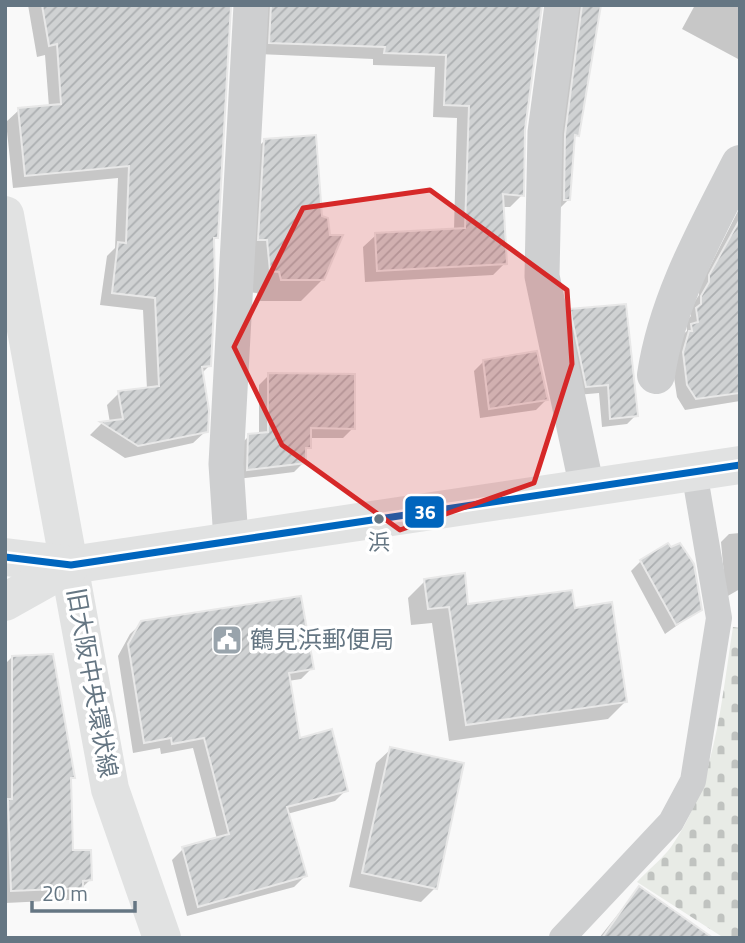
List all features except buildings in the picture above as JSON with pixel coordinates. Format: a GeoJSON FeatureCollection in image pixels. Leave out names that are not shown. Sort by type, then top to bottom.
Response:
{"type":"FeatureCollection","features":[{"type":"Feature","properties":{"kind":"main road","name":"旧大阪中央環状線"},"geometry":{"type":"LineString","coordinates":[[5,215],[14,313],[71,565],[110,789],[162,938]]}},
{"type":"Feature","properties":{"kind":"main road"},"geometry":{"type":"LineString","coordinates":[[5,557],[71,565],[740,465]]}},
{"type":"Feature","properties":{"kind":"main road"},"geometry":{"type":"LineString","coordinates":[[5,602],[71,565]]}},
{"type":"Feature","properties":{"kind":"street"},"geometry":{"type":"LineString","coordinates":[[231,540],[226,464],[251,5]]}},
{"type":"Feature","properties":{"kind":"street"},"geometry":{"type":"LineString","coordinates":[[562,5],[545,132],[542,276],[587,488]]}},
{"type":"Feature","properties":{"kind":"street"},"geometry":{"type":"LineString","coordinates":[[656,376],[660,350],[695,252],[740,164]]}},
{"type":"Feature","properties":{"kind":"street"},"geometry":{"type":"LineString","coordinates":[[562,938],[671,822],[693,781],[719,618],[694,471]]}},
{"type":"Feature","properties":{"kind":"highlighted area"},"geometry":{"type":"Polygon","coordinates":[[[430,190],[567,290],[572,364],[534,483],[400,530],[282,445],[234,347],[303,208],[430,190]]]}},
{"type":"Feature","properties":{"kind":"green space"},"geometry":{"type":"Polygon","coordinates":[[[733,627],[740,628],[740,938],[724,938],[637,882],[671,847],[698,796],[720,713],[733,627]]]}},
{"type":"Feature","properties":{"kind":"transit line","name":"36"},"geometry":{"type":"LineString","coordinates":[[5,557],[71,565],[740,465]]}},
{"type":"Feature","properties":{"kind":"place","name":"浜"},"geometry":{"type":"Point","coordinates":[379,519]}},
{"type":"Feature","properties":{"kind":"place","name":"鶴見浜郵便局"},"geometry":{"type":"Point","coordinates":[227,640]}}]}
